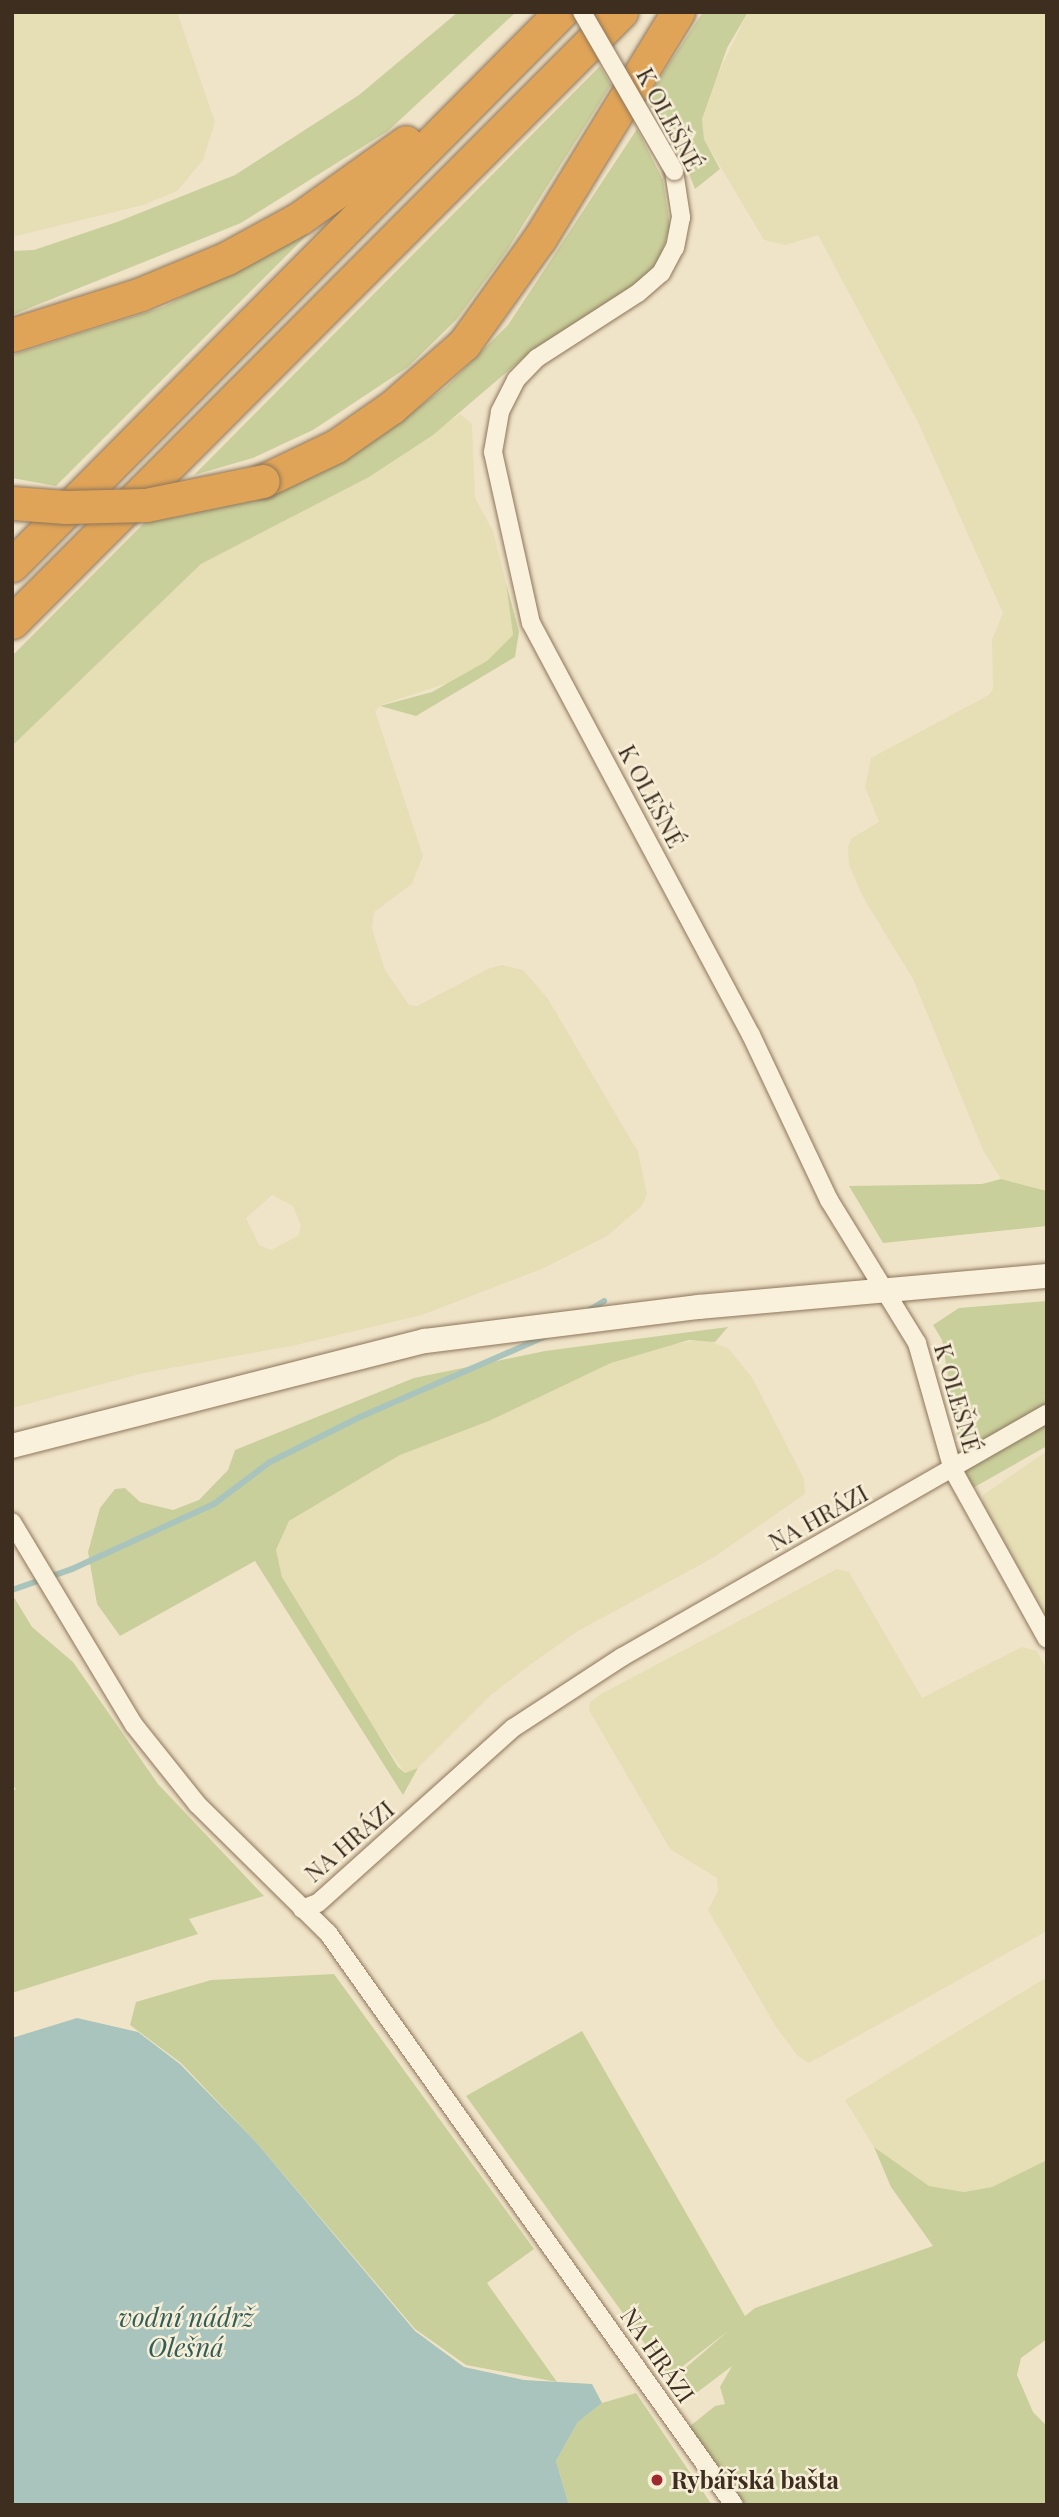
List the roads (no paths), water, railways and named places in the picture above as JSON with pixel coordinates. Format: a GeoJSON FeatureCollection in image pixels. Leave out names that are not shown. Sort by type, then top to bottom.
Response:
{"type":"FeatureCollection","features":[{"type":"Feature","properties":{"kind":"highway"},"geometry":{"type":"LineString","coordinates":[[12,335],[141,294],[228,258],[300,218],[373,169],[561,12]]}},
{"type":"Feature","properties":{"kind":"highway"},"geometry":{"type":"LineString","coordinates":[[12,565],[561,12]]}},
{"type":"Feature","properties":{"kind":"highway"},"geometry":{"type":"LineString","coordinates":[[12,622],[621,12]]}},
{"type":"Feature","properties":{"kind":"highway"},"geometry":{"type":"LineString","coordinates":[[12,503],[66,508],[146,505],[263,481],[336,446],[401,400],[464,344],[540,238],[678,12]]}},
{"type":"Feature","properties":{"kind":"street","name":"K OLEŠNÉ"},"geometry":{"type":"LineString","coordinates":[[582,12],[674,171],[681,217],[669,260],[649,285],[551,348],[516,380],[495,432],[496,471],[531,622],[751,1035],[829,1200],[917,1343],[953,1470],[1047,1639]]}},
{"type":"Feature","properties":{"kind":"street"},"geometry":{"type":"LineString","coordinates":[[12,1446],[425,1341],[699,1307],[886,1293],[1047,1276]]}},
{"type":"Feature","properties":{"kind":"street","name":"NA HRÁZI"},"geometry":{"type":"LineString","coordinates":[[734,2505],[328,1933],[302,1909],[318,1903],[513,1727],[622,1657],[1047,1414]]}},
{"type":"Feature","properties":{"kind":"street"},"geometry":{"type":"LineString","coordinates":[[12,1522],[53,1594],[142,1735],[197,1804],[302,1909]]}},
{"type":"Feature","properties":{"kind":"water","name":"vodní nádrž Olešná"},"geometry":{"type":"Polygon","coordinates":[[[77,2018],[138,2032],[180,2064],[256,2142],[415,2331],[464,2367],[524,2380],[592,2384],[602,2403],[578,2422],[556,2461],[569,2505],[12,2505],[12,2038],[77,2018]]]}},
{"type":"Feature","properties":{"kind":"waterway"},"geometry":{"type":"LineString","coordinates":[[588,1311],[604,1301]]}},
{"type":"Feature","properties":{"kind":"waterway"},"geometry":{"type":"LineString","coordinates":[[12,1590],[72,1569],[214,1504],[270,1462],[360,1417],[549,1335]]}},
{"type":"Feature","properties":{"kind":"place","name":"Rybářská bašta"},"geometry":{"type":"Point","coordinates":[657,2480]}}]}
